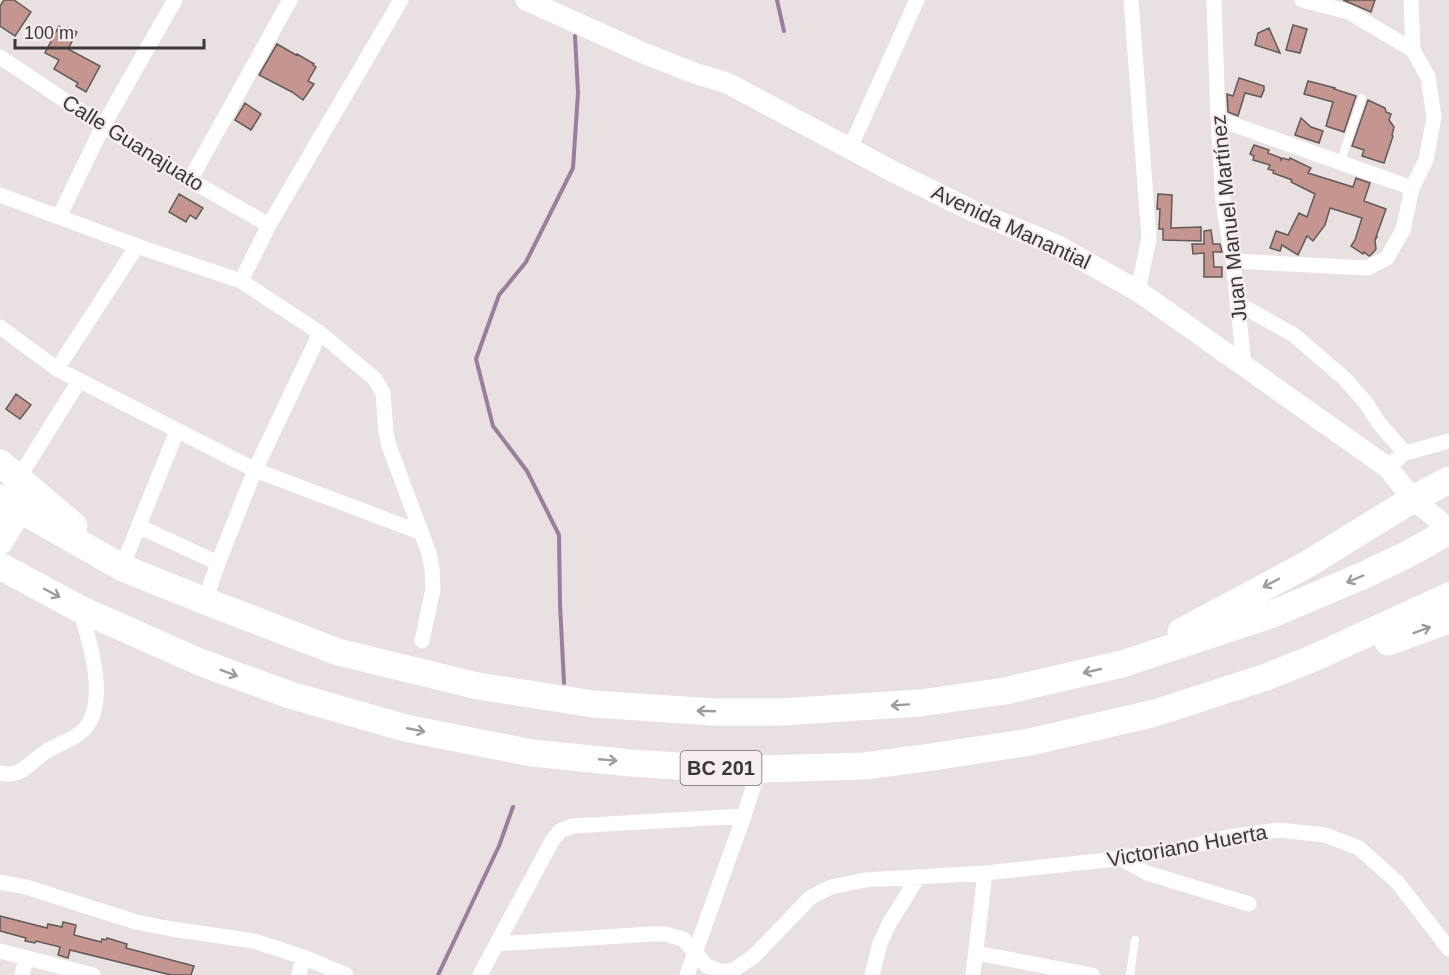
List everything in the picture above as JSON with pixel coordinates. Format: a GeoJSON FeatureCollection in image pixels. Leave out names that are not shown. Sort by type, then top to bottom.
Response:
{"type":"FeatureCollection","features":[{"type":"Feature","properties":{"kind":"highway"},"geometry":{"type":"LineString","coordinates":[[1122,664],[1306,565],[1449,480]]}},
{"type":"Feature","properties":{"kind":"highway"},"geometry":{"type":"LineString","coordinates":[[0,541],[9,487],[122,567],[338,652],[478,686],[594,704],[657,709],[781,712],[920,703],[1005,691],[1122,664],[1270,615],[1362,576],[1408,554],[1449,530]]}},
{"type":"Feature","properties":{"kind":"highway","name":"BC 201"},"geometry":{"type":"LineString","coordinates":[[0,566],[80,609],[202,663],[290,695],[405,728],[532,753],[664,765],[759,769],[864,766],[932,758],[1030,742],[1155,712],[1266,677],[1324,654],[1449,596]]}},
{"type":"Feature","properties":{"kind":"highway"},"geometry":{"type":"LineString","coordinates":[[1266,677],[1344,659],[1449,620]]}},
{"type":"Feature","properties":{"kind":"main road","name":"Avenida Manantial"},"geometry":{"type":"LineString","coordinates":[[526,0],[641,52],[727,83],[973,211],[1056,244],[1138,291],[1387,467],[1413,500],[1449,530]]}},
{"type":"Feature","properties":{"kind":"street"},"geometry":{"type":"LineString","coordinates":[[59,217],[103,126],[175,0]]}},
{"type":"Feature","properties":{"kind":"street"},"geometry":{"type":"LineString","coordinates":[[190,180],[290,0]]}},
{"type":"Feature","properties":{"kind":"street"},"geometry":{"type":"LineString","coordinates":[[241,281],[269,225],[402,0]]}},
{"type":"Feature","properties":{"kind":"street"},"geometry":{"type":"LineString","coordinates":[[850,148],[917,0]]}},
{"type":"Feature","properties":{"kind":"street"},"geometry":{"type":"LineString","coordinates":[[1131,0],[1149,238],[1138,291]]}},
{"type":"Feature","properties":{"kind":"street","name":"Juan Manuel Martínez"},"geometry":{"type":"LineString","coordinates":[[1214,0],[1223,202],[1233,261],[1244,365]]}},
{"type":"Feature","properties":{"kind":"street"},"geometry":{"type":"LineString","coordinates":[[1302,0],[1349,12],[1413,50]]}},
{"type":"Feature","properties":{"kind":"street"},"geometry":{"type":"LineString","coordinates":[[1233,261],[1367,268],[1387,258],[1403,230],[1412,188],[1425,160],[1434,117],[1428,77],[1413,50],[1411,0]]}},
{"type":"Feature","properties":{"kind":"street","name":"Calle Guanajuato"},"geometry":{"type":"LineString","coordinates":[[0,57],[103,126],[190,180],[269,225]]}},
{"type":"Feature","properties":{"kind":"street"},"geometry":{"type":"LineString","coordinates":[[1218,119],[1412,188]]}},
{"type":"Feature","properties":{"kind":"street"},"geometry":{"type":"LineString","coordinates":[[0,195],[137,246],[241,281],[320,333],[375,379],[383,393],[389,446],[423,533],[432,569],[433,589],[422,641]]}},
{"type":"Feature","properties":{"kind":"street"},"geometry":{"type":"LineString","coordinates":[[57,369],[137,246]]}},
{"type":"Feature","properties":{"kind":"street"},"geometry":{"type":"LineString","coordinates":[[1237,303],[1294,335],[1345,379],[1405,453]]}},
{"type":"Feature","properties":{"kind":"street"},"geometry":{"type":"LineString","coordinates":[[0,327],[57,369],[255,470],[423,533]]}},
{"type":"Feature","properties":{"kind":"street"},"geometry":{"type":"LineString","coordinates":[[205,601],[255,470],[320,333]]}},
{"type":"Feature","properties":{"kind":"street"},"geometry":{"type":"LineString","coordinates":[[9,487],[80,381]]}},
{"type":"Feature","properties":{"kind":"street"},"geometry":{"type":"LineString","coordinates":[[122,567],[177,430]]}},
{"type":"Feature","properties":{"kind":"street"},"geometry":{"type":"LineString","coordinates":[[1387,467],[1405,453],[1449,441]]}},
{"type":"Feature","properties":{"kind":"street"},"geometry":{"type":"LineString","coordinates":[[138,526],[218,563]]}},
{"type":"Feature","properties":{"kind":"street"},"geometry":{"type":"LineString","coordinates":[[0,772],[13,774],[21,772],[49,750],[81,732],[91,720],[96,701],[95,670],[80,609]]}},
{"type":"Feature","properties":{"kind":"street"},"geometry":{"type":"LineString","coordinates":[[687,975],[759,769]]}},
{"type":"Feature","properties":{"kind":"street"},"geometry":{"type":"LineString","coordinates":[[480,975],[552,841],[560,831],[572,826],[744,816]]}},
{"type":"Feature","properties":{"kind":"street","name":"Victoriano Huerta"},"geometry":{"type":"LineString","coordinates":[[696,953],[707,966],[722,972],[734,970],[754,956],[811,897],[831,887],[865,880],[985,873],[1120,858],[1180,849],[1228,837],[1278,830],[1325,835],[1359,848],[1398,883],[1449,949]]}},
{"type":"Feature","properties":{"kind":"street"},"geometry":{"type":"LineString","coordinates":[[1120,858],[1147,873],[1249,904]]}},
{"type":"Feature","properties":{"kind":"street"},"geometry":{"type":"LineString","coordinates":[[973,975],[985,873]]}},
{"type":"Feature","properties":{"kind":"street"},"geometry":{"type":"LineString","coordinates":[[872,975],[880,943],[890,922],[918,877]]}},
{"type":"Feature","properties":{"kind":"street"},"geometry":{"type":"LineString","coordinates":[[0,882],[26,887],[136,922],[254,941],[303,957],[346,975]]}},
{"type":"Feature","properties":{"kind":"street"},"geometry":{"type":"LineString","coordinates":[[497,944],[666,934],[683,939],[696,953]]}},
{"type":"Feature","properties":{"kind":"street"},"geometry":{"type":"LineString","coordinates":[[0,951],[93,975]]}},
{"type":"Feature","properties":{"kind":"street"},"geometry":{"type":"LineString","coordinates":[[976,953],[1092,975]]}},
{"type":"Feature","properties":{"kind":"street"},"geometry":{"type":"LineString","coordinates":[[299,975],[303,957]]}},
{"type":"Feature","properties":{"kind":"street"},"geometry":{"type":"LineString","coordinates":[[22,975],[26,958]]}},
{"type":"Feature","properties":{"kind":"lane"},"geometry":{"type":"LineString","coordinates":[[1340,163],[1362,98]]}},
{"type":"Feature","properties":{"kind":"lane"},"geometry":{"type":"LineString","coordinates":[[1130,975],[1135,940]]}},
{"type":"Feature","properties":{"kind":"building"},"geometry":{"type":"Polygon","coordinates":[[[4,0],[14,0],[31,12],[15,36],[0,26],[0,6],[4,0]]]}},
{"type":"Feature","properties":{"kind":"building"},"geometry":{"type":"Polygon","coordinates":[[[1343,0],[1375,0],[1371,12],[1343,0]]]}},
{"type":"Feature","properties":{"kind":"building"},"geometry":{"type":"Polygon","coordinates":[[[1293,25],[1307,29],[1300,53],[1286,50],[1293,25]]]}},
{"type":"Feature","properties":{"kind":"building"},"geometry":{"type":"Polygon","coordinates":[[[59,26],[66,31],[68,28],[77,32],[68,49],[100,66],[86,92],[76,86],[78,83],[54,69],[59,60],[45,53],[59,26]]]}},
{"type":"Feature","properties":{"kind":"building"},"geometry":{"type":"Polygon","coordinates":[[[1269,28],[1280,53],[1255,45],[1258,33],[1269,28]]]}},
{"type":"Feature","properties":{"kind":"building"},"geometry":{"type":"Polygon","coordinates":[[[277,44],[316,67],[308,81],[314,84],[303,100],[259,75],[277,44]]]}},
{"type":"Feature","properties":{"kind":"building"},"geometry":{"type":"Polygon","coordinates":[[[1239,78],[1264,86],[1264,90],[1261,97],[1245,93],[1238,116],[1228,112],[1227,94],[1233,96],[1239,78]]]}},
{"type":"Feature","properties":{"kind":"building"},"geometry":{"type":"Polygon","coordinates":[[[1308,81],[1356,96],[1344,132],[1326,126],[1333,102],[1304,94],[1308,81]]]}},
{"type":"Feature","properties":{"kind":"building"},"geometry":{"type":"Polygon","coordinates":[[[1368,100],[1385,108],[1386,112],[1391,114],[1389,120],[1394,127],[1393,136],[1384,163],[1362,156],[1364,150],[1352,146],[1368,100]]]}},
{"type":"Feature","properties":{"kind":"building"},"geometry":{"type":"Polygon","coordinates":[[[245,103],[261,114],[251,130],[235,120],[245,103]]]}},
{"type":"Feature","properties":{"kind":"building"},"geometry":{"type":"Polygon","coordinates":[[[1301,118],[1311,127],[1323,131],[1319,143],[1295,135],[1301,118]]]}},
{"type":"Feature","properties":{"kind":"building"},"geometry":{"type":"Polygon","coordinates":[[[1254,145],[1269,150],[1268,153],[1281,160],[1290,158],[1311,168],[1308,173],[1353,187],[1356,178],[1370,183],[1364,201],[1386,209],[1375,240],[1376,249],[1372,254],[1369,256],[1364,252],[1363,254],[1351,246],[1362,218],[1330,208],[1325,225],[1313,241],[1307,236],[1298,255],[1282,245],[1280,251],[1270,248],[1276,231],[1288,235],[1299,213],[1307,217],[1315,194],[1291,182],[1292,180],[1273,173],[1274,171],[1268,169],[1270,165],[1253,160],[1254,156],[1250,154],[1254,145]]]}},
{"type":"Feature","properties":{"kind":"building"},"geometry":{"type":"Polygon","coordinates":[[[179,194],[203,208],[196,219],[190,215],[186,222],[169,212],[179,194]]]}},
{"type":"Feature","properties":{"kind":"building"},"geometry":{"type":"Polygon","coordinates":[[[1158,194],[1172,195],[1171,228],[1201,227],[1201,241],[1163,240],[1163,229],[1159,229],[1158,194]]]}},
{"type":"Feature","properties":{"kind":"building"},"geometry":{"type":"Polygon","coordinates":[[[1211,230],[1213,244],[1220,244],[1222,252],[1213,252],[1214,267],[1222,267],[1222,277],[1204,277],[1204,253],[1193,254],[1192,244],[1204,244],[1204,231],[1211,230]]]}},
{"type":"Feature","properties":{"kind":"building"},"geometry":{"type":"Polygon","coordinates":[[[16,394],[31,405],[20,419],[6,409],[16,394]]]}},
{"type":"Feature","properties":{"kind":"building"},"geometry":{"type":"Polygon","coordinates":[[[0,916],[47,928],[48,924],[62,927],[63,922],[76,925],[74,935],[101,942],[102,939],[107,938],[127,944],[126,948],[194,966],[191,975],[171,975],[70,950],[68,958],[58,955],[60,947],[36,941],[35,943],[25,941],[26,938],[0,931],[0,916]]]}},
{"type":"Feature","properties":{"kind":"waterway"},"geometry":{"type":"LineString","coordinates":[[777,0],[784,31]]}},
{"type":"Feature","properties":{"kind":"waterway"},"geometry":{"type":"LineString","coordinates":[[564,683],[559,535],[527,471],[493,426],[476,359],[499,295],[526,262],[573,168],[578,93],[575,36]]}},
{"type":"Feature","properties":{"kind":"waterway"},"geometry":{"type":"LineString","coordinates":[[438,975],[499,846],[513,807]]}}]}
